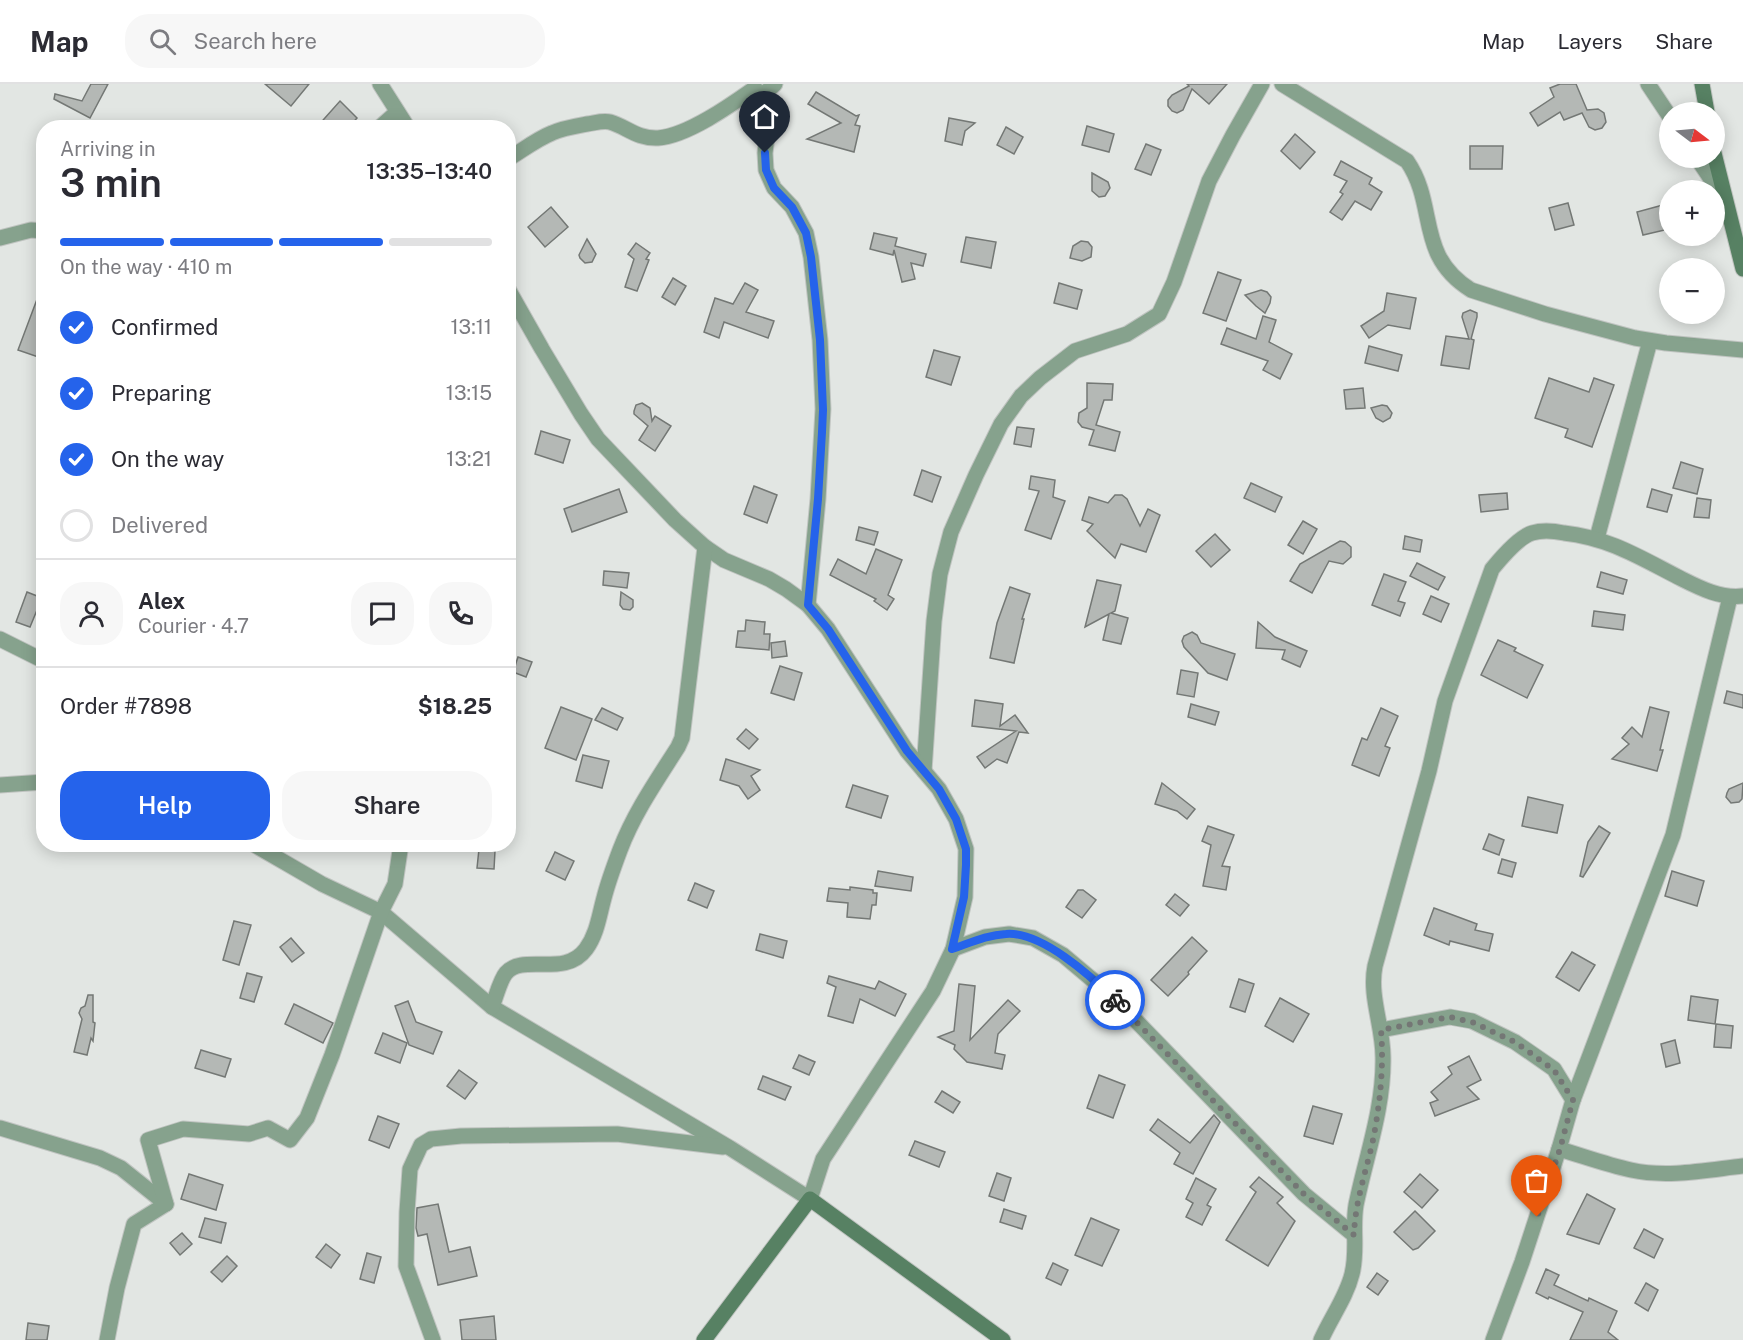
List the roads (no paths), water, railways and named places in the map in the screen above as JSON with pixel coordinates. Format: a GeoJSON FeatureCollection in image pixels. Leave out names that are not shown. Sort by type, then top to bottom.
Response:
{"type":"FeatureCollection","features":[{"type":"Feature","properties":{"kind":"street"},"geometry":{"type":"LineString","coordinates":[[380,84],[402,120]]}},
{"type":"Feature","properties":{"kind":"street"},"geometry":{"type":"LineString","coordinates":[[516,154],[550,133],[600,122],[610,122],[644,136],[656,138],[669,136],[756,90],[775,84]]}},
{"type":"Feature","properties":{"kind":"street"},"geometry":{"type":"LineString","coordinates":[[924,771],[934,621],[940,574],[951,532],[1001,424],[1021,396],[1075,351],[1127,334],[1160,314],[1174,282],[1209,181],[1262,84]]}},
{"type":"Feature","properties":{"kind":"street"},"geometry":{"type":"LineString","coordinates":[[1282,84],[1407,161],[1415,173],[1433,245],[1444,267],[1461,284],[1471,290],[1545,314],[1650,341],[1743,350]]}},
{"type":"Feature","properties":{"kind":"street"},"geometry":{"type":"LineString","coordinates":[[1648,84],[1660,102]]}},
{"type":"Feature","properties":{"kind":"street"},"geometry":{"type":"LineString","coordinates":[[1702,84],[1705,102]]}},
{"type":"Feature","properties":{"kind":"street"},"geometry":{"type":"LineString","coordinates":[[756,90],[767,136],[766,170],[774,188],[792,207],[806,233],[811,257],[820,340],[823,410],[818,499],[808,605]]}},
{"type":"Feature","properties":{"kind":"street"},"geometry":{"type":"LineString","coordinates":[[388,120],[397,112]]}},
{"type":"Feature","properties":{"kind":"street"},"geometry":{"type":"LineString","coordinates":[[1725,200],[1743,269]]}},
{"type":"Feature","properties":{"kind":"street"},"geometry":{"type":"LineString","coordinates":[[0,238],[36,230]]}},
{"type":"Feature","properties":{"kind":"street"},"geometry":{"type":"LineString","coordinates":[[516,303],[598,439],[675,520],[705,547],[724,560],[769,579],[786,589],[808,605],[828,629],[907,751],[939,789],[956,819],[966,849],[964,897],[952,949],[933,991],[824,1159],[810,1199],[704,1340]]}},
{"type":"Feature","properties":{"kind":"street"},"geometry":{"type":"LineString","coordinates":[[1597,538],[1650,341]]}},
{"type":"Feature","properties":{"kind":"street"},"geometry":{"type":"LineString","coordinates":[[1322,1339],[1346,1292],[1353,1272],[1356,1207],[1373,1140],[1382,1082],[1381,1030],[1372,986],[1375,966],[1429,771],[1445,701],[1492,569],[1505,552],[1530,533],[1545,531],[1597,538],[1620,547],[1692,584],[1720,595],[1737,596],[1673,835],[1573,1100],[1560,1149],[1493,1340]]}},
{"type":"Feature","properties":{"kind":"street"},"geometry":{"type":"LineString","coordinates":[[492,1006],[506,973],[518,964],[556,965],[574,959],[584,952],[594,936],[604,896],[634,817],[682,738],[705,547]]}},
{"type":"Feature","properties":{"kind":"street"},"geometry":{"type":"LineString","coordinates":[[0,639],[36,657]]}},
{"type":"Feature","properties":{"kind":"street"},"geometry":{"type":"LineString","coordinates":[[0,785],[36,783]]}},
{"type":"Feature","properties":{"kind":"street"},"geometry":{"type":"LineString","coordinates":[[267,852],[322,884],[381,912],[492,1006],[730,1148],[810,1199],[1003,1340]]}},
{"type":"Feature","properties":{"kind":"street"},"geometry":{"type":"LineString","coordinates":[[166,1204],[148,1140],[183,1129],[249,1134],[268,1128],[290,1140],[307,1118],[333,1054],[381,912],[395,884],[400,852]]}},
{"type":"Feature","properties":{"kind":"street"},"geometry":{"type":"LineString","coordinates":[[952,949],[985,937],[1008,933],[1033,938],[1063,955],[1113,997],[1304,1194],[1354,1235]]}},
{"type":"Feature","properties":{"kind":"street"},"geometry":{"type":"LineString","coordinates":[[1381,1030],[1450,1017],[1472,1022],[1515,1042],[1554,1070],[1573,1100]]}},
{"type":"Feature","properties":{"kind":"street"},"geometry":{"type":"LineString","coordinates":[[0,1128],[79,1151],[111,1163],[121,1168],[166,1204]]}},
{"type":"Feature","properties":{"kind":"street"},"geometry":{"type":"LineString","coordinates":[[433,1340],[406,1266],[410,1169],[420,1145],[430,1139],[461,1136],[616,1134],[730,1148]]}},
{"type":"Feature","properties":{"kind":"street"},"geometry":{"type":"LineString","coordinates":[[1560,1149],[1633,1170],[1667,1173],[1743,1167]]}},
{"type":"Feature","properties":{"kind":"street"},"geometry":{"type":"LineString","coordinates":[[107,1340],[117,1288],[135,1224],[166,1204]]}}]}
